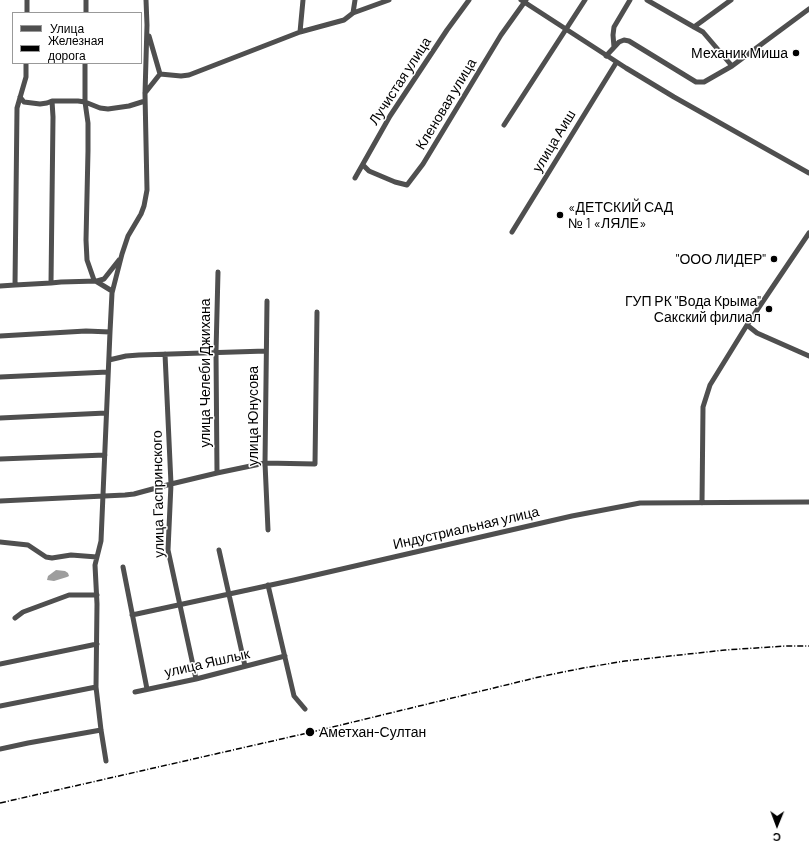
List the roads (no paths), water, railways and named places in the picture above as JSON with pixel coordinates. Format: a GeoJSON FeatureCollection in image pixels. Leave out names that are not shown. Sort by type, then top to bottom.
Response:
{"type":"FeatureCollection","features":[{"type":"Feature","properties":{"kind":"street"},"geometry":{"type":"LineString","coordinates":[[27,0],[27,12]]}},
{"type":"Feature","properties":{"kind":"street"},"geometry":{"type":"LineString","coordinates":[[86,0],[86,12]]}},
{"type":"Feature","properties":{"kind":"street"},"geometry":{"type":"LineString","coordinates":[[106,761],[96,687],[97,595],[95,565],[102,541],[112,291],[128,236],[141,214],[148,190],[145,101],[147,25],[146,0]]}},
{"type":"Feature","properties":{"kind":"street"},"geometry":{"type":"LineString","coordinates":[[300,32],[303,0]]}},
{"type":"Feature","properties":{"kind":"street"},"geometry":{"type":"LineString","coordinates":[[353,13],[355,0]]}},
{"type":"Feature","properties":{"kind":"street"},"geometry":{"type":"LineString","coordinates":[[160,74],[181,76],[190,75],[300,32],[344,20],[353,13],[389,0]]}},
{"type":"Feature","properties":{"kind":"street","name":"Лучистая улица"},"geometry":{"type":"LineString","coordinates":[[355,178],[390,116],[447,30],[469,0]]}},
{"type":"Feature","properties":{"kind":"street"},"geometry":{"type":"LineString","coordinates":[[504,125],[585,0]]}},
{"type":"Feature","properties":{"kind":"street"},"geometry":{"type":"LineString","coordinates":[[614,47],[614,27],[630,0]]}},
{"type":"Feature","properties":{"kind":"street"},"geometry":{"type":"LineString","coordinates":[[647,0],[703,32],[732,66]]}},
{"type":"Feature","properties":{"kind":"street"},"geometry":{"type":"LineString","coordinates":[[694,28],[731,0]]}},
{"type":"Feature","properties":{"kind":"street"},"geometry":{"type":"LineString","coordinates":[[524,1],[606,56],[674,97],[809,172]]}},
{"type":"Feature","properties":{"kind":"street","name":"Кленовая улица"},"geometry":{"type":"LineString","coordinates":[[363,165],[369,171],[395,182],[407,185],[423,164],[501,35],[524,1]]}},
{"type":"Feature","properties":{"kind":"street"},"geometry":{"type":"LineString","coordinates":[[606,56],[619,42],[624,40],[629,41],[696,82],[704,82],[732,66],[809,9]]}},
{"type":"Feature","properties":{"kind":"street"},"geometry":{"type":"LineString","coordinates":[[147,25],[149,39],[160,74]]}},
{"type":"Feature","properties":{"kind":"street","name":"улица Аиш"},"geometry":{"type":"LineString","coordinates":[[512,232],[616,62]]}},
{"type":"Feature","properties":{"kind":"street"},"geometry":{"type":"LineString","coordinates":[[15,285],[17,108],[26,77],[26,64]]}},
{"type":"Feature","properties":{"kind":"street"},"geometry":{"type":"LineString","coordinates":[[85,64],[85,102],[88,124],[87,260],[94,280],[112,291]]}},
{"type":"Feature","properties":{"kind":"street"},"geometry":{"type":"LineString","coordinates":[[145,94],[160,74]]}},
{"type":"Feature","properties":{"kind":"street"},"geometry":{"type":"LineString","coordinates":[[20,97],[24,102],[40,104],[52,101],[78,101],[108,109],[129,106],[145,101]]}},
{"type":"Feature","properties":{"kind":"street"},"geometry":{"type":"LineString","coordinates":[[51,283],[52,101]]}},
{"type":"Feature","properties":{"kind":"street"},"geometry":{"type":"LineString","coordinates":[[702,503],[703,408],[710,385],[747,325],[809,233]]}},
{"type":"Feature","properties":{"kind":"street"},"geometry":{"type":"LineString","coordinates":[[0,286],[96,281],[104,279],[121,258]]}},
{"type":"Feature","properties":{"kind":"street","name":"улица Челеби Джихана"},"geometry":{"type":"LineString","coordinates":[[218,272],[216,352],[218,473]]}},
{"type":"Feature","properties":{"kind":"street","name":"улица Юнусова"},"geometry":{"type":"LineString","coordinates":[[267,301],[264,463],[268,530]]}},
{"type":"Feature","properties":{"kind":"street"},"geometry":{"type":"LineString","coordinates":[[0,500],[134,494],[264,463],[315,464],[317,312]]}},
{"type":"Feature","properties":{"kind":"street"},"geometry":{"type":"LineString","coordinates":[[747,325],[757,333],[809,356]]}},
{"type":"Feature","properties":{"kind":"street"},"geometry":{"type":"LineString","coordinates":[[0,336],[86,331],[110,332]]}},
{"type":"Feature","properties":{"kind":"street"},"geometry":{"type":"LineString","coordinates":[[109,360],[126,356],[266,351]]}},
{"type":"Feature","properties":{"kind":"street","name":"улица Гаспринского"},"geometry":{"type":"LineString","coordinates":[[165,354],[171,484],[168,550],[196,679]]}},
{"type":"Feature","properties":{"kind":"street"},"geometry":{"type":"LineString","coordinates":[[0,377],[108,372]]}},
{"type":"Feature","properties":{"kind":"street"},"geometry":{"type":"LineString","coordinates":[[0,418],[106,413]]}},
{"type":"Feature","properties":{"kind":"street"},"geometry":{"type":"LineString","coordinates":[[0,459],[105,455]]}},
{"type":"Feature","properties":{"kind":"street","name":"Индустриальная улица"},"geometry":{"type":"LineString","coordinates":[[132,615],[572,516],[640,503],[809,502]]}},
{"type":"Feature","properties":{"kind":"street"},"geometry":{"type":"LineString","coordinates":[[0,542],[28,545],[46,557],[52,558],[71,555],[97,557]]}},
{"type":"Feature","properties":{"kind":"street"},"geometry":{"type":"LineString","coordinates":[[219,550],[245,666]]}},
{"type":"Feature","properties":{"kind":"street"},"geometry":{"type":"LineString","coordinates":[[123,567],[147,689]]}},
{"type":"Feature","properties":{"kind":"street"},"geometry":{"type":"LineString","coordinates":[[268,585],[294,696],[305,709]]}},
{"type":"Feature","properties":{"kind":"street"},"geometry":{"type":"LineString","coordinates":[[15,618],[23,612],[69,595],[97,595]]}},
{"type":"Feature","properties":{"kind":"street"},"geometry":{"type":"LineString","coordinates":[[0,664],[97,644]]}},
{"type":"Feature","properties":{"kind":"street","name":"улица Яшлык"},"geometry":{"type":"LineString","coordinates":[[135,692],[196,679],[285,656]]}},
{"type":"Feature","properties":{"kind":"street"},"geometry":{"type":"LineString","coordinates":[[0,706],[96,687]]}},
{"type":"Feature","properties":{"kind":"street"},"geometry":{"type":"LineString","coordinates":[[0,749],[28,742],[101,730]]}},
{"type":"Feature","properties":{"kind":"railway"},"geometry":{"type":"LineString","coordinates":[[0,803],[312,732],[539,677],[583,668],[625,661],[725,650],[809,646]]}},
{"type":"Feature","properties":{"kind":"place","name":"Механик Миша"},"geometry":{"type":"Point","coordinates":[796,53]}},
{"type":"Feature","properties":{"kind":"place","name":"«ДЕТСКИЙ САД № 1 «ЛЯЛЕ»"},"geometry":{"type":"Point","coordinates":[560,215]}},
{"type":"Feature","properties":{"kind":"place","name":"\"ООО ЛИДЕР\""},"geometry":{"type":"Point","coordinates":[774,259]}},
{"type":"Feature","properties":{"kind":"place","name":"ГУП РК \"Вода Крыма\" Сакский филиал"},"geometry":{"type":"Point","coordinates":[769,309]}},
{"type":"Feature","properties":{"kind":"place","name":"Аметхан-Султан"},"geometry":{"type":"Point","coordinates":[310,732]}}]}
